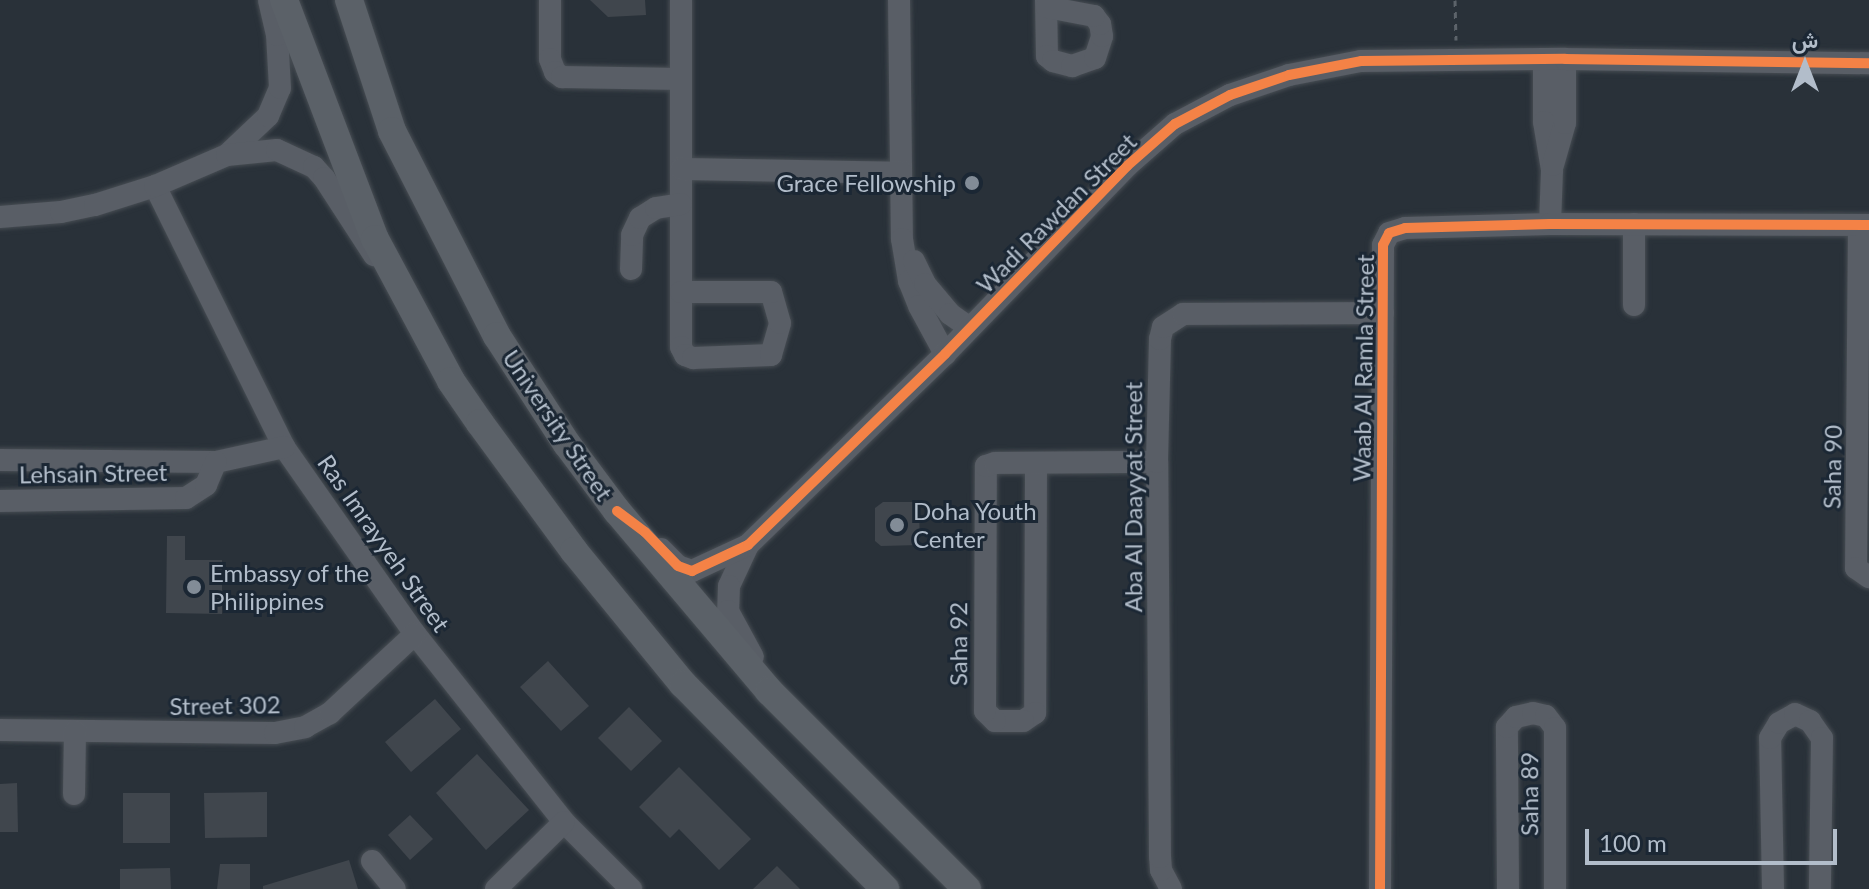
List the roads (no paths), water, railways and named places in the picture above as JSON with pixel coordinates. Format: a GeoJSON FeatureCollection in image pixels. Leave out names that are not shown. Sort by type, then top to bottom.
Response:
{"type":"FeatureCollection","features":[{"type":"Feature","properties":{"kind":"main road"},"geometry":{"type":"LineString","coordinates":[[284,0],[375,239],[451,381],[618,605],[683,684],[885,889]]}},
{"type":"Feature","properties":{"kind":"main road","name":"University Street"},"geometry":{"type":"LineString","coordinates":[[349,7],[392,131],[485,313],[567,444],[617,511],[769,691],[967,889]]}},
{"type":"Feature","properties":{"kind":"street"},"geometry":{"type":"LineString","coordinates":[[0,217],[61,212],[155,186],[227,155],[254,133],[275,103],[280,71],[269,0]]}},
{"type":"Feature","properties":{"kind":"street"},"geometry":{"type":"LineString","coordinates":[[550,0],[550,59],[555,72],[562,77],[681,79]]}},
{"type":"Feature","properties":{"kind":"street"},"geometry":{"type":"LineString","coordinates":[[681,0],[681,79],[681,169],[681,204],[681,292],[681,347],[685,355],[693,358],[771,355],[780,323],[771,292],[681,292]]}},
{"type":"Feature","properties":{"kind":"street"},"geometry":{"type":"LineString","coordinates":[[899,0],[902,239],[909,281],[945,354]]}},
{"type":"Feature","properties":{"kind":"street"},"geometry":{"type":"LineString","coordinates":[[1550,224],[1552,170],[1565,123],[1554,59]]}},
{"type":"Feature","properties":{"kind":"street","name":"Wadi Rawdan Street"},"geometry":{"type":"LineString","coordinates":[[617,511],[645,532],[678,566],[692,571],[748,545],[945,354],[1127,166],[1175,124],[1230,95],[1289,75],[1361,61],[1554,59],[1869,63]]}},
{"type":"Feature","properties":{"kind":"street"},"geometry":{"type":"LineString","coordinates":[[227,155],[277,150],[314,167],[386,273],[396,280]]}},
{"type":"Feature","properties":{"kind":"street"},"geometry":{"type":"LineString","coordinates":[[681,169],[901,173]]}},
{"type":"Feature","properties":{"kind":"street","name":"Ras Imrayyeh Street"},"geometry":{"type":"LineString","coordinates":[[155,186],[284,447],[415,634],[564,822],[631,889]]}},
{"type":"Feature","properties":{"kind":"street"},"geometry":{"type":"LineString","coordinates":[[631,269],[632,235],[640,218],[656,208],[681,204]]}},
{"type":"Feature","properties":{"kind":"street","name":"Waab Al Ramla Street"},"geometry":{"type":"LineString","coordinates":[[1380,889],[1383,245],[1389,233],[1405,228],[1550,224],[1864,225]]}},
{"type":"Feature","properties":{"kind":"street"},"geometry":{"type":"LineString","coordinates":[[1634,224],[1634,305]]}},
{"type":"Feature","properties":{"kind":"street","name":"Saha 90"},"geometry":{"type":"LineString","coordinates":[[1864,225],[1865,356],[1856,568],[1869,577]]}},
{"type":"Feature","properties":{"kind":"street"},"geometry":{"type":"LineString","coordinates":[[902,239],[925,284],[950,314],[970,328]]}},
{"type":"Feature","properties":{"kind":"street","name":"Aba Al Daayyat Street"},"geometry":{"type":"LineString","coordinates":[[1171,889],[1161,870],[1160,857],[1157,462],[1160,339],[1171,319],[1183,314],[1383,313]]}},
{"type":"Feature","properties":{"kind":"street","name":"Lehsain Street"},"geometry":{"type":"LineString","coordinates":[[0,460],[216,462],[284,447]]}},
{"type":"Feature","properties":{"kind":"street","name":"Lehsain Street"},"geometry":{"type":"LineString","coordinates":[[0,501],[186,498],[206,485],[216,462]]}},
{"type":"Feature","properties":{"kind":"street","name":"Saha 92"},"geometry":{"type":"LineString","coordinates":[[1036,464],[1035,713],[1023,721],[995,721],[985,711],[986,466],[995,463],[1157,462]]}},
{"type":"Feature","properties":{"kind":"street","name":"Wadi Rawdan Street"},"geometry":{"type":"LineString","coordinates":[[748,545],[729,586],[728,611],[769,691]]}},
{"type":"Feature","properties":{"kind":"street","name":"Street 302"},"geometry":{"type":"LineString","coordinates":[[0,730],[275,733],[305,727],[330,713],[415,634]]}},
{"type":"Feature","properties":{"kind":"street","name":"Saha 89"},"geometry":{"type":"LineString","coordinates":[[1508,889],[1507,727],[1516,717],[1533,713],[1546,716],[1555,728],[1555,889]]}},
{"type":"Feature","properties":{"kind":"street"},"geometry":{"type":"LineString","coordinates":[[1773,889],[1770,738],[1779,723],[1795,714],[1810,721],[1822,738],[1820,889]]}},
{"type":"Feature","properties":{"kind":"street"},"geometry":{"type":"LineString","coordinates":[[74,794],[75,731]]}},
{"type":"Feature","properties":{"kind":"street"},"geometry":{"type":"LineString","coordinates":[[496,889],[564,822]]}},
{"type":"Feature","properties":{"kind":"street"},"geometry":{"type":"LineString","coordinates":[[372,861],[395,889]]}},
{"type":"Feature","properties":{"kind":"place","name":"Grace Fellowship"},"geometry":{"type":"Point","coordinates":[972,183]}},
{"type":"Feature","properties":{"kind":"place","name":"Doha Youth Center"},"geometry":{"type":"Point","coordinates":[897,525]}},
{"type":"Feature","properties":{"kind":"place","name":"Embassy of the Philippines"},"geometry":{"type":"Point","coordinates":[194,587]}}]}
